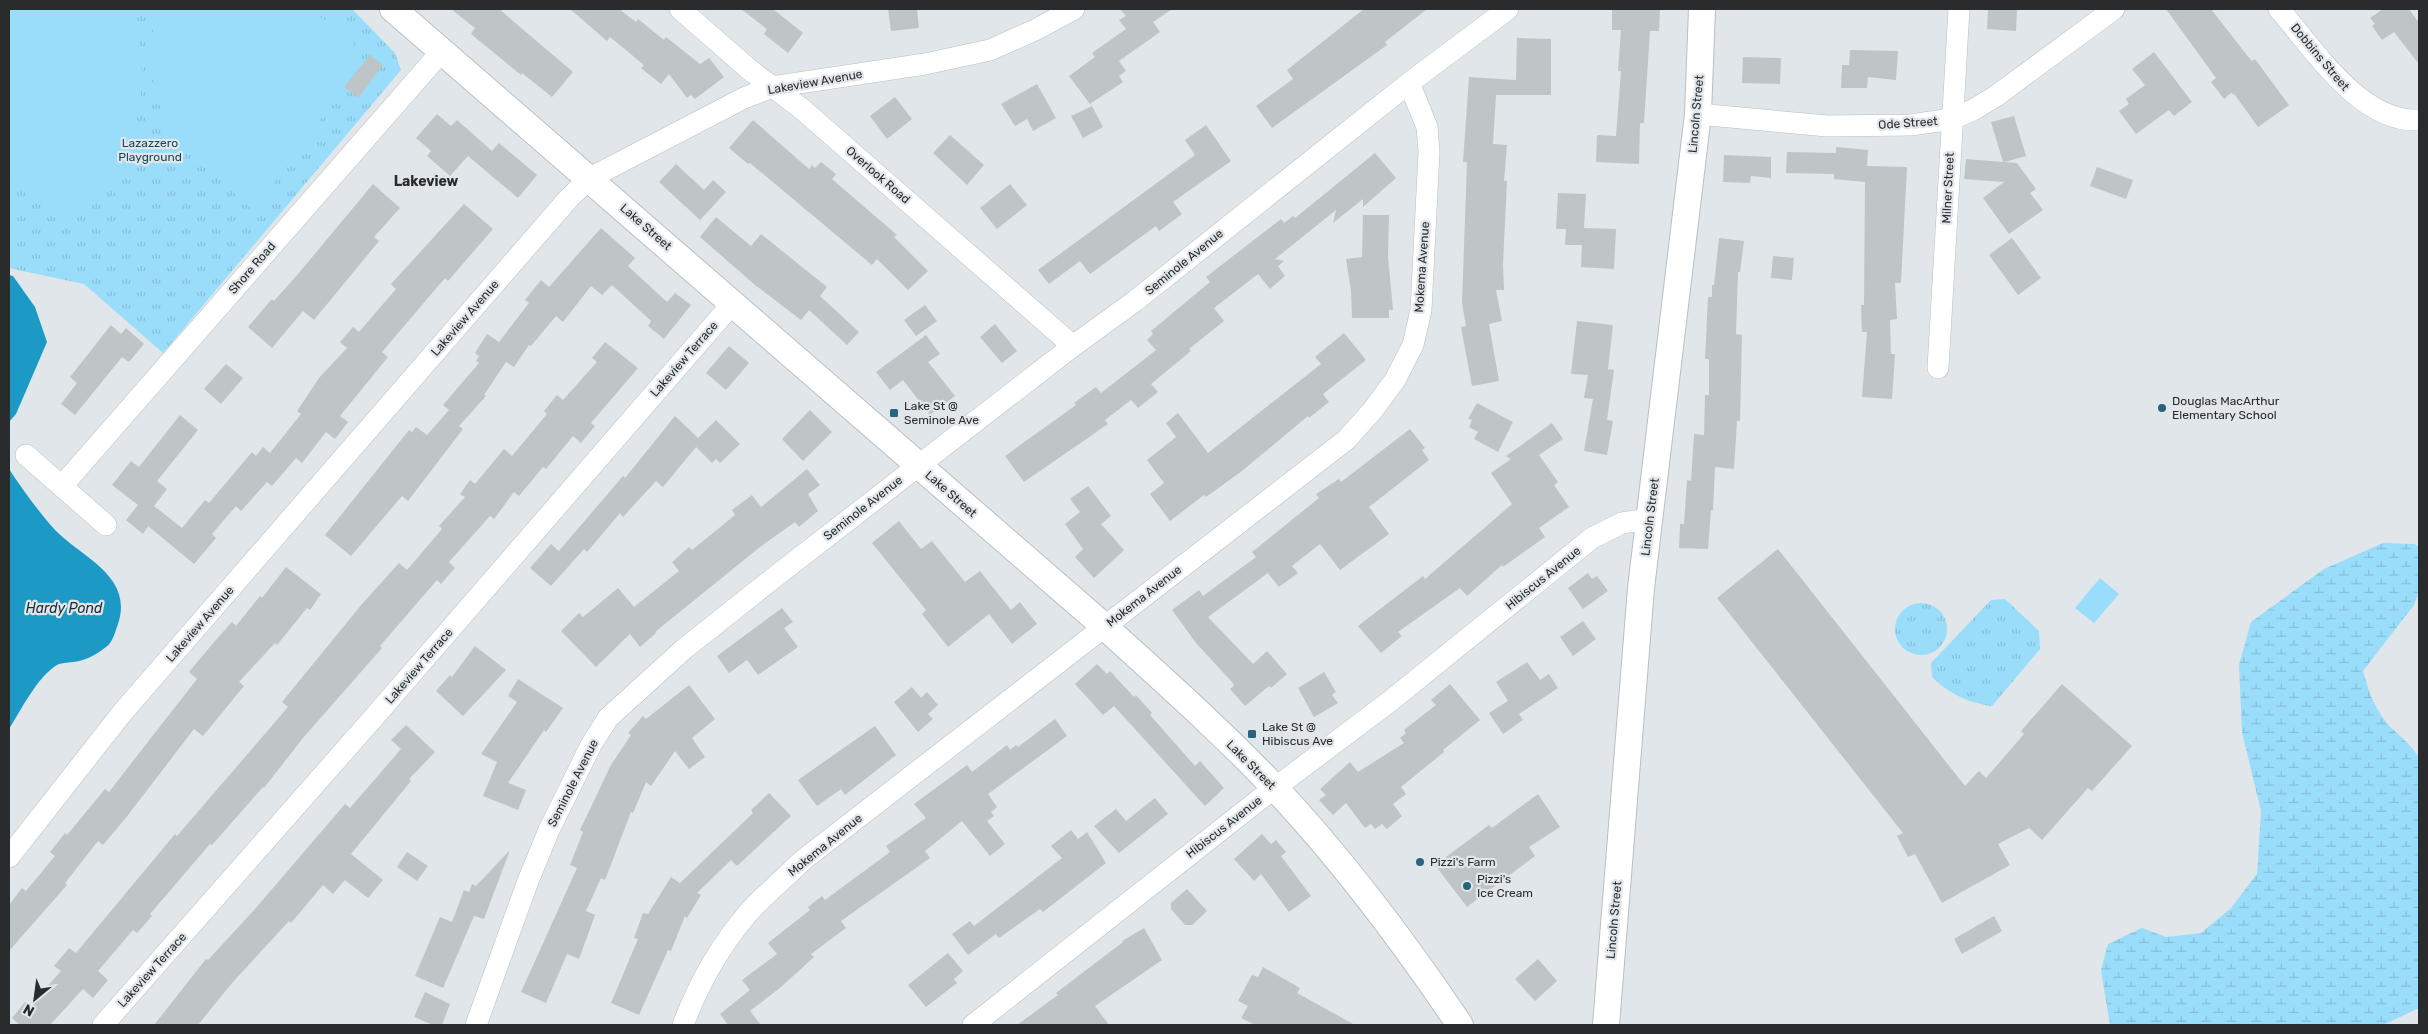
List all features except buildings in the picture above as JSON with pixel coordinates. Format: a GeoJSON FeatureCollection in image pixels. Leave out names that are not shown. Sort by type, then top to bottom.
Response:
{"type":"FeatureCollection","features":[{"type":"Feature","properties":{"kind":"street","name":"Lake Street"},"geometry":{"type":"LineString","coordinates":[[393,9],[590,178],[1104,627],[1192,707],[1274,788],[1357,885],[1422,970],[1460,1025]]}},
{"type":"Feature","properties":{"kind":"street","name":"Overlook Road"},"geometry":{"type":"LineString","coordinates":[[680,9],[772,88],[802,109],[1073,346]]}},
{"type":"Feature","properties":{"kind":"street","name":"Lakeview Avenue"},"geometry":{"type":"LineString","coordinates":[[9,857],[122,713],[569,198],[590,178],[744,98],[772,88],[925,64],[990,50],[1036,30],[1074,9]]}},
{"type":"Feature","properties":{"kind":"street","name":"Seminole Avenue"},"geometry":{"type":"LineString","coordinates":[[476,1025],[549,830],[590,745],[608,718],[684,649],[918,465],[1135,301],[1409,83],[1508,9]]}},
{"type":"Feature","properties":{"kind":"street","name":"Lincoln Street"},"geometry":{"type":"LineString","coordinates":[[1606,1025],[1640,588],[1650,519],[1698,114],[1702,9]]}},
{"type":"Feature","properties":{"kind":"street","name":"Milner Street"},"geometry":{"type":"LineString","coordinates":[[1938,368],[1946,272],[1952,119],[1959,9]]}},
{"type":"Feature","properties":{"kind":"street","name":"Ode Street"},"geometry":{"type":"LineString","coordinates":[[1698,114],[1827,126],[1910,125],[1952,119],[1974,110],[1996,96],[2114,9]]}},
{"type":"Feature","properties":{"kind":"street","name":"Dobbins Street"},"geometry":{"type":"LineString","coordinates":[[2279,9],[2351,94],[2381,113],[2408,121],[2419,120]]}},
{"type":"Feature","properties":{"kind":"street","name":"Shore Road"},"geometry":{"type":"LineString","coordinates":[[62,486],[442,50]]}},
{"type":"Feature","properties":{"kind":"street","name":"Mokema Avenue"},"geometry":{"type":"LineString","coordinates":[[683,1025],[708,971],[727,940],[748,913],[803,860],[1346,440],[1372,411],[1395,380],[1413,344],[1421,310],[1429,152],[1427,127],[1409,83]]}},
{"type":"Feature","properties":{"kind":"street","name":"Lakeview Terrace"},"geometry":{"type":"LineString","coordinates":[[103,1025],[732,304]]}},
{"type":"Feature","properties":{"kind":"street"},"geometry":{"type":"LineString","coordinates":[[26,455],[106,525]]}},
{"type":"Feature","properties":{"kind":"street","name":"Hibiscus Avenue"},"geometry":{"type":"LineString","coordinates":[[973,1025],[1274,788],[1389,702],[1592,538],[1622,523],[1650,519]]}},
{"type":"Feature","properties":{"kind":"green space","name":"Lazazzero Playground"},"geometry":{"type":"Polygon","coordinates":[[[9,9],[352,9],[395,53],[401,70],[163,353],[84,284],[9,268],[9,9]]]}},
{"type":"Feature","properties":{"kind":"green space"},"geometry":{"type":"Polygon","coordinates":[[[25,9],[127,9],[139,45],[142,87],[135,128],[128,147],[109,179],[68,220],[54,216],[9,159],[9,18],[25,9]]]}},
{"type":"Feature","properties":{"kind":"green space"},"geometry":{"type":"Polygon","coordinates":[[[154,9],[308,9],[352,38],[359,66],[254,211],[204,166],[175,131],[163,112],[156,92],[152,70],[154,9]]]}},
{"type":"Feature","properties":{"kind":"green space"},"geometry":{"type":"Polygon","coordinates":[[[2383,543],[2415,544],[2419,548],[2419,592],[2414,605],[2363,671],[2379,712],[2387,723],[2415,751],[2419,758],[2419,1008],[2383,1025],[2110,1025],[2101,970],[2108,944],[2142,928],[2166,937],[2201,933],[2231,908],[2257,874],[2261,811],[2242,732],[2239,665],[2251,622],[2324,569],[2383,543]]]}},
{"type":"Feature","properties":{"kind":"green space"},"geometry":{"type":"Polygon","coordinates":[[[2100,578],[2119,594],[2094,623],[2075,608],[2100,578]]]}},
{"type":"Feature","properties":{"kind":"green space"},"geometry":{"type":"Polygon","coordinates":[[[2005,599],[2039,631],[2040,649],[1992,706],[1984,705],[1944,688],[1932,677],[1931,663],[1991,600],[2005,599]]]}},
{"type":"Feature","properties":{"kind":"green space"},"geometry":{"type":"Polygon","coordinates":[[[1916,603],[1926,603],[1936,607],[1943,614],[1947,629],[1943,644],[1936,651],[1926,655],[1916,655],[1906,651],[1899,644],[1895,634],[1895,624],[1899,614],[1906,607],[1916,603]]]}},
{"type":"Feature","properties":{"kind":"water"},"geometry":{"type":"Polygon","coordinates":[[[9,275],[13,276],[35,307],[47,342],[16,414],[9,422],[9,275]]]}},
{"type":"Feature","properties":{"kind":"water","name":"Hardy Pond"},"geometry":{"type":"Polygon","coordinates":[[[9,469],[55,530],[91,559],[112,580],[119,593],[121,607],[114,637],[108,645],[97,654],[86,659],[59,664],[50,670],[30,694],[9,729],[9,469]]]}},
{"type":"Feature","properties":{"kind":"place","name":"Douglas MacArthur Elementary School"},"geometry":{"type":"Point","coordinates":[2162,408]}},
{"type":"Feature","properties":{"kind":"place","name":"Lake St @ Seminole Ave"},"geometry":{"type":"Point","coordinates":[894,413]}},
{"type":"Feature","properties":{"kind":"place","name":"Lake St @ Hibiscus Ave"},"geometry":{"type":"Point","coordinates":[1252,734]}},
{"type":"Feature","properties":{"kind":"place","name":"Pizzi's Farm"},"geometry":{"type":"Point","coordinates":[1420,862]}},
{"type":"Feature","properties":{"kind":"place","name":"Pizzi's Ice Cream"},"geometry":{"type":"Point","coordinates":[1467,886]}},
{"type":"Feature","properties":{"kind":"district","name":"Lakeview"},"geometry":{"type":"Point","coordinates":[426,181]}}]}
